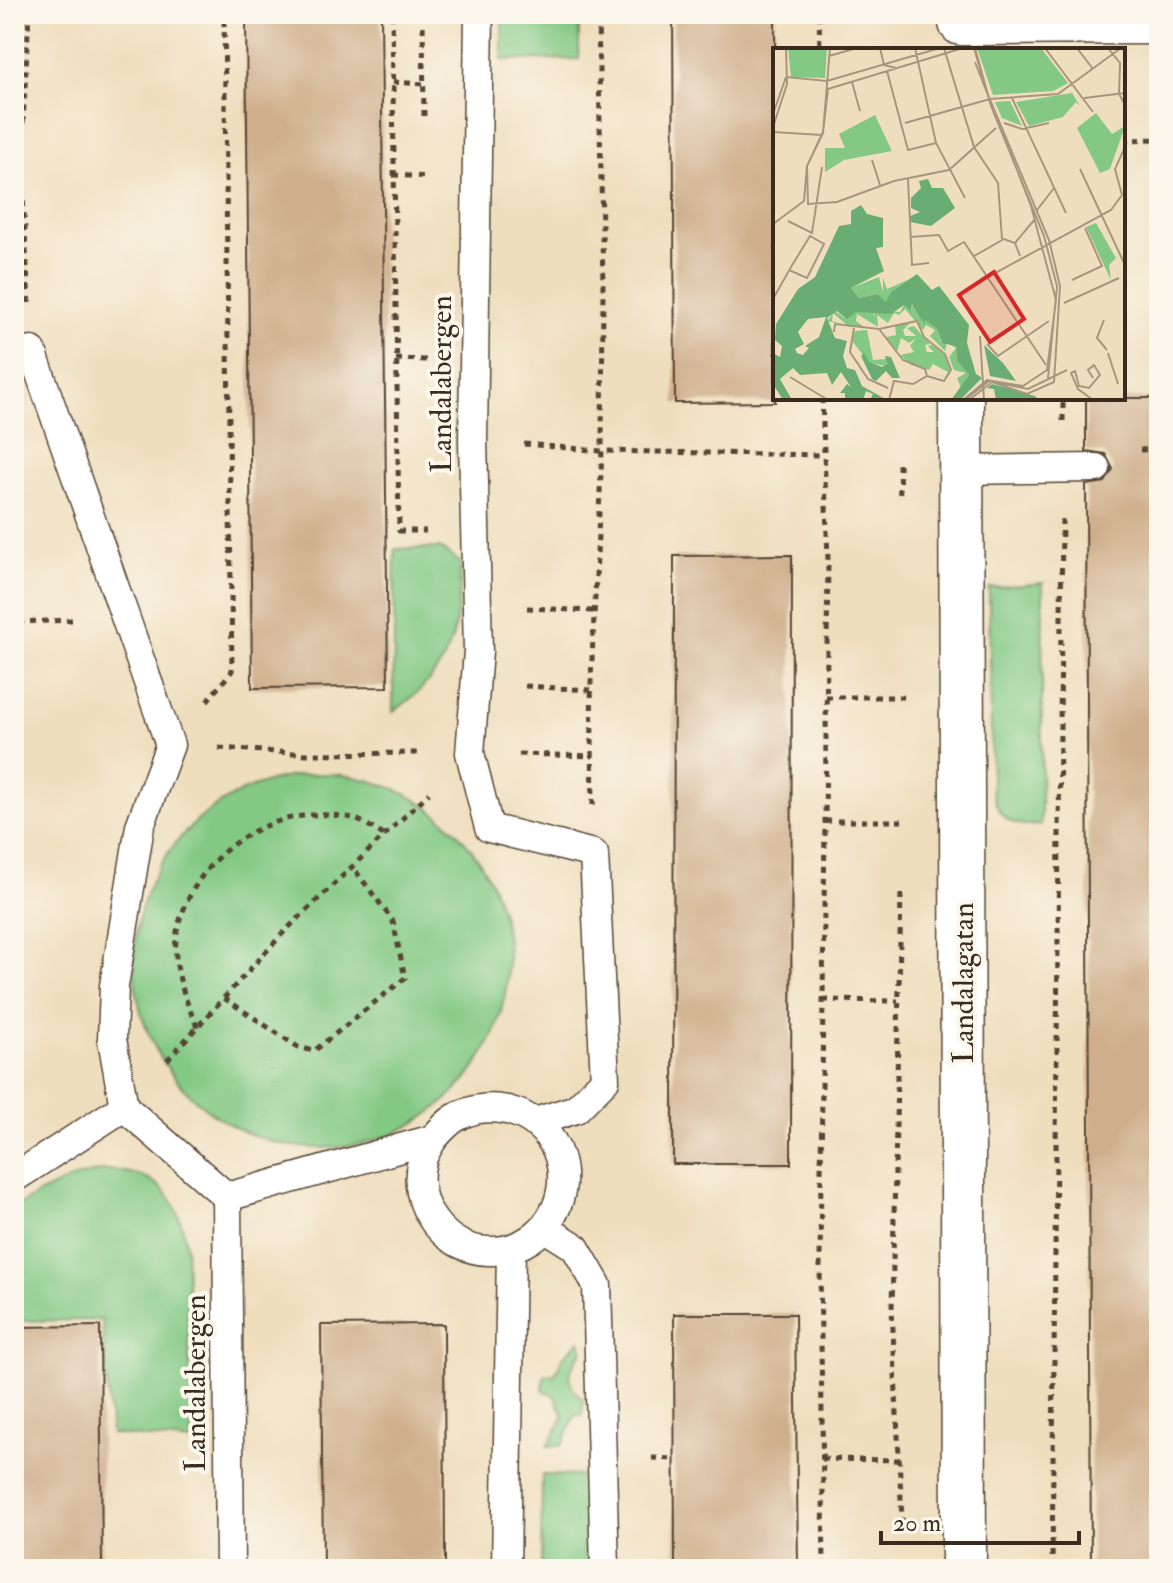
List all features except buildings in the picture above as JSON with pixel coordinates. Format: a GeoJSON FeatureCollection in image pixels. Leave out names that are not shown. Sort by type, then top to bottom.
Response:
{"type":"FeatureCollection","features":[{"type":"Feature","properties":{"kind":"street"},"geometry":{"type":"LineString","coordinates":[[961,29],[1159,22]]}},
{"type":"Feature","properties":{"kind":"street","name":"Landalagatan"},"geometry":{"type":"LineString","coordinates":[[961,400],[964,1569]]}},
{"type":"Feature","properties":{"kind":"lane","name":"Landalabergen"},"geometry":{"type":"LineString","coordinates":[[479,14],[473,440],[476,606],[470,753],[489,828],[594,854]]}},
{"type":"Feature","properties":{"kind":"lane"},"geometry":{"type":"LineString","coordinates":[[32,351],[170,745],[140,826],[114,986],[112,1039],[124,1107],[227,1197],[433,1139]]}},
{"type":"Feature","properties":{"kind":"lane"},"geometry":{"type":"LineString","coordinates":[[961,470],[1096,468]]}},
{"type":"Feature","properties":{"kind":"lane"},"geometry":{"type":"LineString","coordinates":[[535,1122],[576,1109],[605,1080],[594,854]]}},
{"type":"Feature","properties":{"kind":"lane"},"geometry":{"type":"LineString","coordinates":[[14,1178],[124,1107]]}},
{"type":"Feature","properties":{"kind":"lane"},"geometry":{"type":"LineString","coordinates":[[480,1109],[518,1113],[535,1122],[555,1144],[564,1172],[561,1202],[545,1228],[511,1249],[486,1251],[462,1245],[441,1231],[427,1210],[420,1186],[422,1161],[433,1139],[454,1118],[480,1109]]}},
{"type":"Feature","properties":{"kind":"lane","name":"Landalabergen"},"geometry":{"type":"LineString","coordinates":[[227,1197],[230,1569]]}},
{"type":"Feature","properties":{"kind":"lane"},"geometry":{"type":"LineString","coordinates":[[545,1228],[575,1247],[597,1285],[605,1569]]}},
{"type":"Feature","properties":{"kind":"lane"},"geometry":{"type":"LineString","coordinates":[[506,1569],[511,1249]]}},
{"type":"Feature","properties":{"kind":"path"},"geometry":{"type":"LineString","coordinates":[[29,14],[21,159],[32,351]]}},
{"type":"Feature","properties":{"kind":"path"},"geometry":{"type":"LineString","coordinates":[[170,745],[232,671],[224,14]]}},
{"type":"Feature","properties":{"kind":"path"},"geometry":{"type":"LineString","coordinates":[[392,14],[399,531],[475,531]]}},
{"type":"Feature","properties":{"kind":"path"},"geometry":{"type":"LineString","coordinates":[[423,14],[424,130]]}},
{"type":"Feature","properties":{"kind":"path"},"geometry":{"type":"LineString","coordinates":[[594,854],[591,690],[602,451],[598,14]]}},
{"type":"Feature","properties":{"kind":"path"},"geometry":{"type":"LineString","coordinates":[[819,14],[820,48]]}},
{"type":"Feature","properties":{"kind":"path"},"geometry":{"type":"LineString","coordinates":[[14,73],[26,73]]}},
{"type":"Feature","properties":{"kind":"path"},"geometry":{"type":"LineString","coordinates":[[393,82],[423,84]]}},
{"type":"Feature","properties":{"kind":"path"},"geometry":{"type":"LineString","coordinates":[[1125,140],[1159,139]]}},
{"type":"Feature","properties":{"kind":"path"},"geometry":{"type":"LineString","coordinates":[[425,162],[425,177]]}},
{"type":"Feature","properties":{"kind":"path"},"geometry":{"type":"LineString","coordinates":[[14,235],[25,235]]}},
{"type":"Feature","properties":{"kind":"path"},"geometry":{"type":"LineString","coordinates":[[822,400],[828,559],[820,1263],[824,1569]]}},
{"type":"Feature","properties":{"kind":"path"},"geometry":{"type":"LineString","coordinates":[[1052,1569],[1063,400]]}},
{"type":"Feature","properties":{"kind":"path"},"geometry":{"type":"LineString","coordinates":[[473,440],[602,451],[822,455]]}},
{"type":"Feature","properties":{"kind":"path"},"geometry":{"type":"LineString","coordinates":[[476,606],[594,611]]}},
{"type":"Feature","properties":{"kind":"path"},"geometry":{"type":"LineString","coordinates":[[475,683],[591,690]]}},
{"type":"Feature","properties":{"kind":"path"},"geometry":{"type":"LineString","coordinates":[[826,697],[904,697],[904,713]]}},
{"type":"Feature","properties":{"kind":"path"},"geometry":{"type":"LineString","coordinates":[[170,745],[308,754],[593,756]]}},
{"type":"Feature","properties":{"kind":"path"},"geometry":{"type":"LineString","coordinates":[[124,1107],[285,931],[470,753]]}},
{"type":"Feature","properties":{"kind":"path"},"geometry":{"type":"LineString","coordinates":[[902,806],[902,836]]}},
{"type":"Feature","properties":{"kind":"path"},"geometry":{"type":"LineString","coordinates":[[197,1027],[180,988],[179,922],[192,891],[214,861],[239,837],[305,813],[355,819],[385,836]]}},
{"type":"Feature","properties":{"kind":"path"},"geometry":{"type":"LineString","coordinates":[[825,821],[902,821]]}},
{"type":"Feature","properties":{"kind":"path"},"geometry":{"type":"LineString","coordinates":[[224,998],[298,1047],[314,1051],[405,978],[393,921],[352,866]]}},
{"type":"Feature","properties":{"kind":"path"},"geometry":{"type":"LineString","coordinates":[[901,881],[892,1309],[902,1522]]}},
{"type":"Feature","properties":{"kind":"path"},"geometry":{"type":"LineString","coordinates":[[823,1000],[898,1001]]}},
{"type":"Feature","properties":{"kind":"path"},"geometry":{"type":"LineString","coordinates":[[822,1459],[900,1460]]}},
{"type":"Feature","properties":{"kind":"green space"},"geometry":{"type":"Polygon","coordinates":[[[502,14],[579,14],[579,59],[502,60],[502,14]]]}},
{"type":"Feature","properties":{"kind":"green space"},"geometry":{"type":"Polygon","coordinates":[[[440,548],[461,563],[458,610],[449,648],[429,680],[393,712],[395,549],[440,548]]]}},
{"type":"Feature","properties":{"kind":"green space"},"geometry":{"type":"Polygon","coordinates":[[[1043,583],[1041,825],[1022,825],[1002,815],[992,790],[989,588],[1043,583]]]}},
{"type":"Feature","properties":{"kind":"green space"},"geometry":{"type":"Polygon","coordinates":[[[321,774],[358,777],[393,788],[440,816],[466,842],[494,889],[505,924],[508,961],[505,998],[494,1033],[466,1080],[440,1106],[393,1134],[358,1145],[321,1148],[284,1145],[249,1134],[202,1106],[176,1080],[148,1033],[137,998],[134,961],[137,924],[148,889],[176,842],[202,816],[249,788],[284,777],[321,774]]]}},
{"type":"Feature","properties":{"kind":"green space"},"geometry":{"type":"Polygon","coordinates":[[[106,1170],[140,1175],[152,1181],[171,1199],[182,1227],[186,1244],[192,1442],[111,1434],[102,1320],[14,1321],[14,1208],[58,1184],[106,1170]]]}},
{"type":"Feature","properties":{"kind":"green space"},"geometry":{"type":"Polygon","coordinates":[[[580,1340],[583,1351],[570,1376],[573,1388],[584,1400],[582,1415],[575,1415],[562,1445],[548,1446],[564,1416],[555,1396],[543,1390],[544,1375],[555,1374],[563,1357],[580,1340]]]}},
{"type":"Feature","properties":{"kind":"green space"},"geometry":{"type":"Polygon","coordinates":[[[542,1475],[585,1476],[585,1569],[541,1569],[542,1475]]]}}]}
